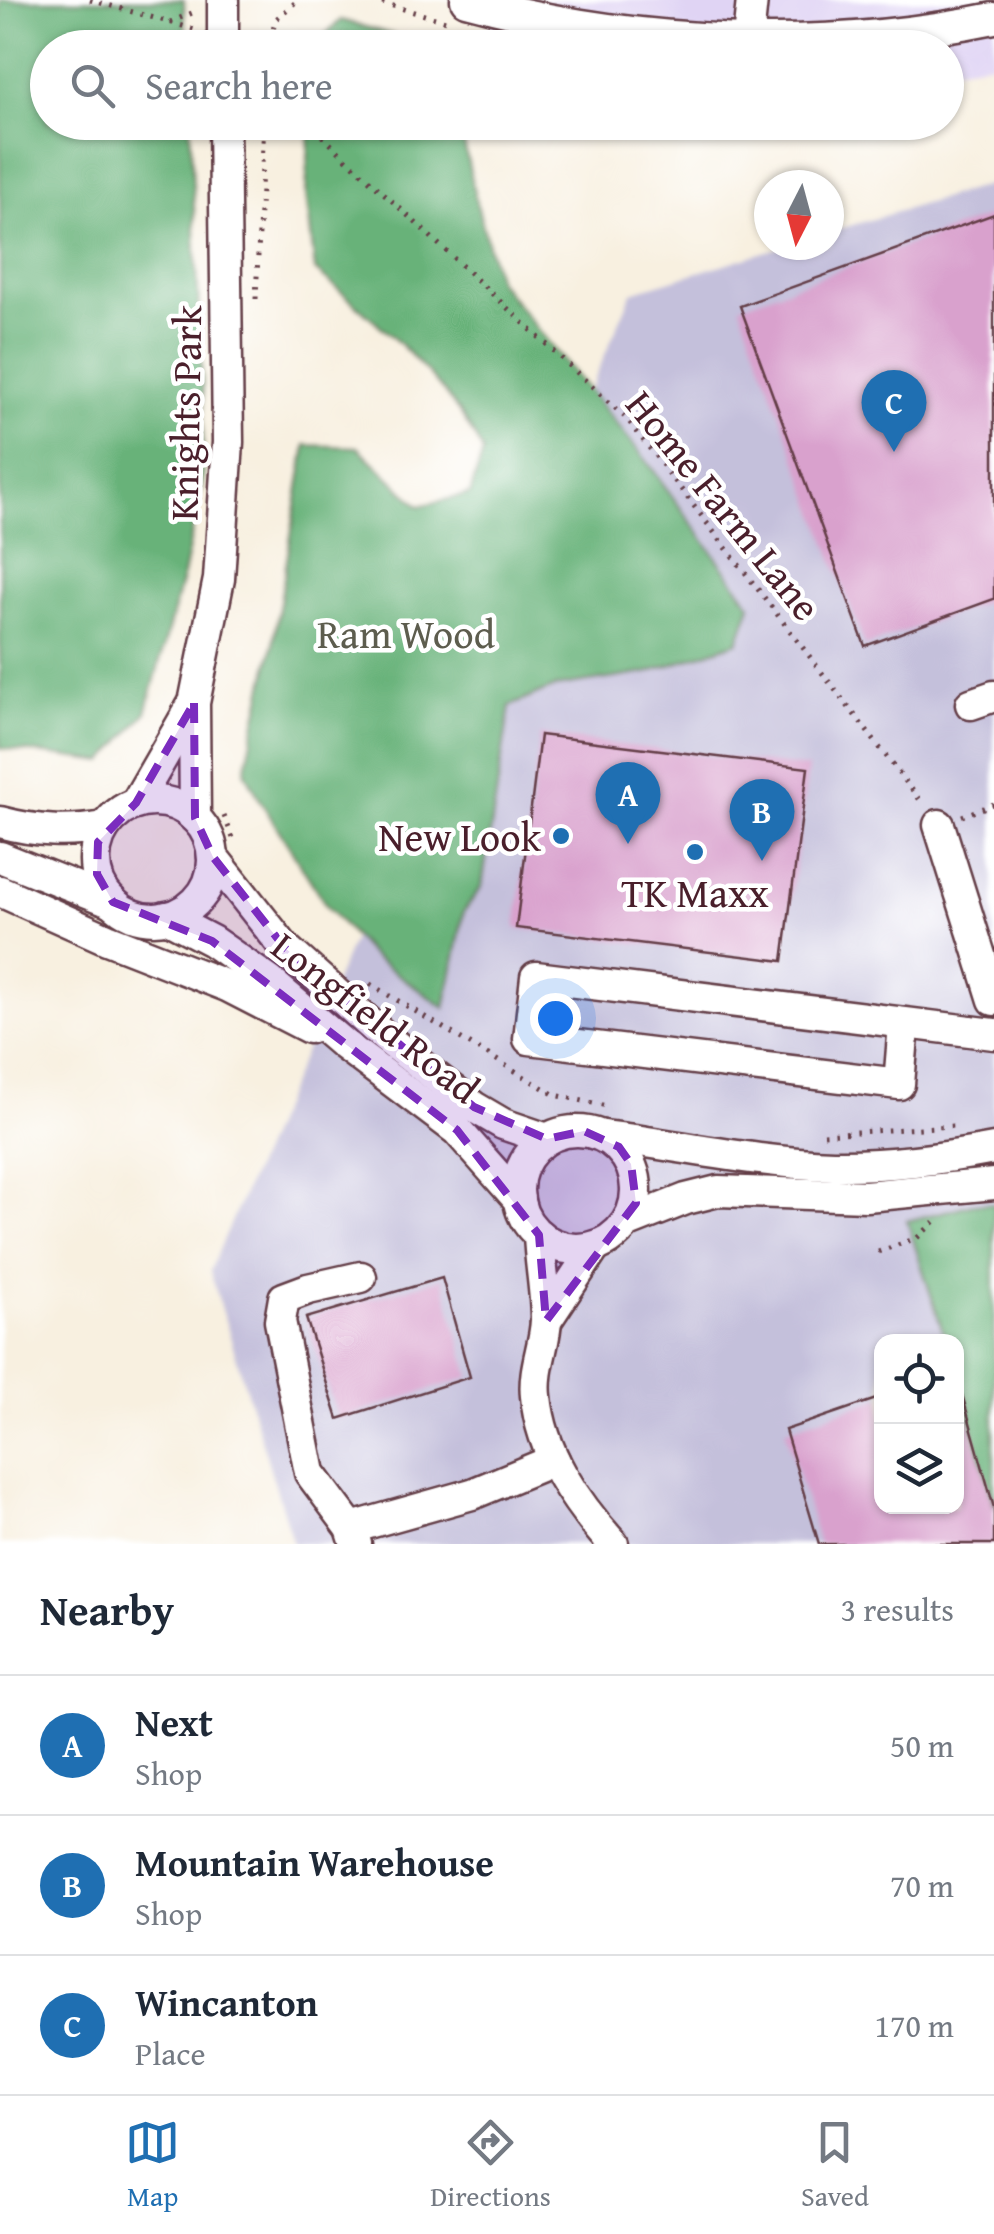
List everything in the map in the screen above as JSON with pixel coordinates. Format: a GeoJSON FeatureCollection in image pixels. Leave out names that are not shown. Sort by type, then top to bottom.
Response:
{"type":"FeatureCollection","features":[{"type":"Feature","properties":{"kind":"street"},"geometry":{"type":"LineString","coordinates":[[223,0],[223,30]]}},
{"type":"Feature","properties":{"kind":"street"},"geometry":{"type":"LineString","coordinates":[[466,0],[567,30]]}},
{"type":"Feature","properties":{"kind":"street"},"geometry":{"type":"LineString","coordinates":[[749,30],[752,0]]}},
{"type":"Feature","properties":{"kind":"street"},"geometry":{"type":"LineString","coordinates":[[907,30],[994,18]]}},
{"type":"Feature","properties":{"kind":"street","name":"Knights Park"},"geometry":{"type":"LineString","coordinates":[[136,804],[194,703],[219,578],[228,442],[224,140]]}},
{"type":"Feature","properties":{"kind":"street","name":"Knights Park"},"geometry":{"type":"LineString","coordinates":[[194,703],[208,813]]}},
{"type":"Feature","properties":{"kind":"street"},"geometry":{"type":"LineString","coordinates":[[0,857],[113,902],[129,913],[147,918],[166,917],[195,902],[224,849],[210,842],[208,813],[168,802],[136,804],[118,812],[98,842],[96,874],[113,902]]}},
{"type":"Feature","properties":{"kind":"street"},"geometry":{"type":"LineString","coordinates":[[0,822],[35,831],[68,833],[105,827]]}},
{"type":"Feature","properties":{"kind":"street"},"geometry":{"type":"LineString","coordinates":[[939,824],[994,1000]]}},
{"type":"Feature","properties":{"kind":"street","name":"Longfield Road"},"geometry":{"type":"LineString","coordinates":[[224,849],[285,948],[386,1038],[474,1107],[503,1124],[547,1138]]}},
{"type":"Feature","properties":{"kind":"street"},"geometry":{"type":"LineString","coordinates":[[0,892],[226,986],[344,1044]]}},
{"type":"Feature","properties":{"kind":"street","name":"Longfield Road"},"geometry":{"type":"LineString","coordinates":[[166,917],[212,941],[269,981],[457,1130],[519,1200]]}},
{"type":"Feature","properties":{"kind":"street"},"geometry":{"type":"LineString","coordinates":[[904,1024],[899,1084],[529,1038],[536,977],[994,1034]]}},
{"type":"Feature","properties":{"kind":"street"},"geometry":{"type":"LineString","coordinates":[[606,1121],[631,1164],[636,1203],[619,1232],[595,1247],[575,1250],[556,1245],[539,1235],[526,1219],[518,1182],[523,1164],[547,1138],[584,1131],[606,1121],[752,1158],[832,1165],[902,1163],[994,1148]]}},
{"type":"Feature","properties":{"kind":"street"},"geometry":{"type":"LineString","coordinates":[[628,1222],[670,1204],[718,1191],[866,1196],[982,1186]]}},
{"type":"Feature","properties":{"kind":"street"},"geometry":{"type":"LineString","coordinates":[[539,1235],[546,1321],[537,1362],[536,1396],[542,1427],[570,1491],[613,1544]]}},
{"type":"Feature","properties":{"kind":"street"},"geometry":{"type":"LineString","coordinates":[[546,1321],[595,1247]]}},
{"type":"Feature","properties":{"kind":"street"},"geometry":{"type":"LineString","coordinates":[[362,1277],[284,1298],[280,1321],[310,1474],[353,1536],[554,1460]]}},
{"type":"Feature","properties":{"kind":"path"},"geometry":{"type":"LineString","coordinates":[[90,0],[191,30]]}},
{"type":"Feature","properties":{"kind":"path"},"geometry":{"type":"LineString","coordinates":[[170,22],[200,9],[200,0]]}},
{"type":"Feature","properties":{"kind":"path"},"geometry":{"type":"LineString","coordinates":[[272,30],[276,19],[298,0]]}},
{"type":"Feature","properties":{"kind":"path"},"geometry":{"type":"LineString","coordinates":[[256,301],[263,140]]}},
{"type":"Feature","properties":{"kind":"path","name":"Home Farm Lane"},"geometry":{"type":"LineString","coordinates":[[326,140],[628,419],[939,824]]}},
{"type":"Feature","properties":{"kind":"path"},"geometry":{"type":"LineString","coordinates":[[208,813],[224,849]]}},
{"type":"Feature","properties":{"kind":"path"},"geometry":{"type":"LineString","coordinates":[[368,982],[554,1095],[606,1121]]}},
{"type":"Feature","properties":{"kind":"path"},"geometry":{"type":"LineString","coordinates":[[811,1135],[968,1124]]}},
{"type":"Feature","properties":{"kind":"path"},"geometry":{"type":"LineString","coordinates":[[878,1252],[918,1238],[982,1186]]}},
{"type":"Feature","properties":{"kind":"highlighted area"},"geometry":{"type":"Polygon","coordinates":[[[194,703],[195,818],[213,857],[285,948],[474,1107],[547,1139],[584,1131],[619,1147],[631,1164],[636,1203],[546,1321],[539,1235],[457,1130],[212,941],[113,902],[97,874],[98,842],[136,803],[194,703]]]}},
{"type":"Feature","properties":{"kind":"shaded area"},"geometry":{"type":"Polygon","coordinates":[[[495,0],[994,0],[994,62],[964,66],[964,30],[489,30],[495,0]]]}},
{"type":"Feature","properties":{"kind":"shaded area"},"geometry":{"type":"Polygon","coordinates":[[[994,183],[994,1544],[293,1544],[210,1271],[632,292],[754,255],[754,260],[844,260],[844,228],[994,183]]]}},
{"type":"Feature","properties":{"kind":"green space"},"geometry":{"type":"Polygon","coordinates":[[[0,0],[184,0],[185,30],[30,30],[30,140],[191,140],[203,396],[203,480],[184,571],[146,713],[104,762],[0,748],[0,0]]]}},
{"type":"Feature","properties":{"kind":"green space"},"geometry":{"type":"Polygon","coordinates":[[[341,20],[376,30],[330,30],[341,20]]]}},
{"type":"Feature","properties":{"kind":"green space","name":"Ram Wood"},"geometry":{"type":"Polygon","coordinates":[[[309,140],[463,140],[498,281],[646,460],[751,605],[738,642],[647,673],[555,687],[510,706],[482,886],[464,911],[445,1008],[372,956],[327,907],[245,771],[273,644],[306,445],[358,447],[419,506],[470,494],[483,452],[450,400],[409,353],[315,270],[306,194],[309,140]]]}},
{"type":"Feature","properties":{"kind":"green space"},"geometry":{"type":"Polygon","coordinates":[[[994,1203],[994,1508],[964,1401],[964,1334],[944,1334],[907,1221],[973,1204],[994,1203]]]}},
{"type":"Feature","properties":{"kind":"building"},"geometry":{"type":"Polygon","coordinates":[[[994,214],[994,599],[865,646],[740,306],[994,214]]]}},
{"type":"Feature","properties":{"kind":"building"},"geometry":{"type":"Polygon","coordinates":[[[540,735],[808,768],[783,961],[516,928],[540,735]]]}},
{"type":"Feature","properties":{"kind":"building"},"geometry":{"type":"Polygon","coordinates":[[[442,1278],[470,1377],[338,1419],[306,1318],[442,1278]]]}},
{"type":"Feature","properties":{"kind":"building"},"geometry":{"type":"Polygon","coordinates":[[[874,1400],[874,1514],[964,1514],[964,1401],[994,1508],[994,1544],[819,1544],[785,1430],[874,1400]]]}},
{"type":"Feature","properties":{"kind":"place","name":"Wincanton"},"geometry":{"type":"Point","coordinates":[894,452]}},
{"type":"Feature","properties":{"kind":"place","name":"New Look"},"geometry":{"type":"Point","coordinates":[561,836]}},
{"type":"Feature","properties":{"kind":"place","name":"Next"},"geometry":{"type":"Point","coordinates":[628,844]}},
{"type":"Feature","properties":{"kind":"place","name":"TK Maxx"},"geometry":{"type":"Point","coordinates":[695,852]}},
{"type":"Feature","properties":{"kind":"place","name":"Mountain Warehouse"},"geometry":{"type":"Point","coordinates":[762,861]}}]}
